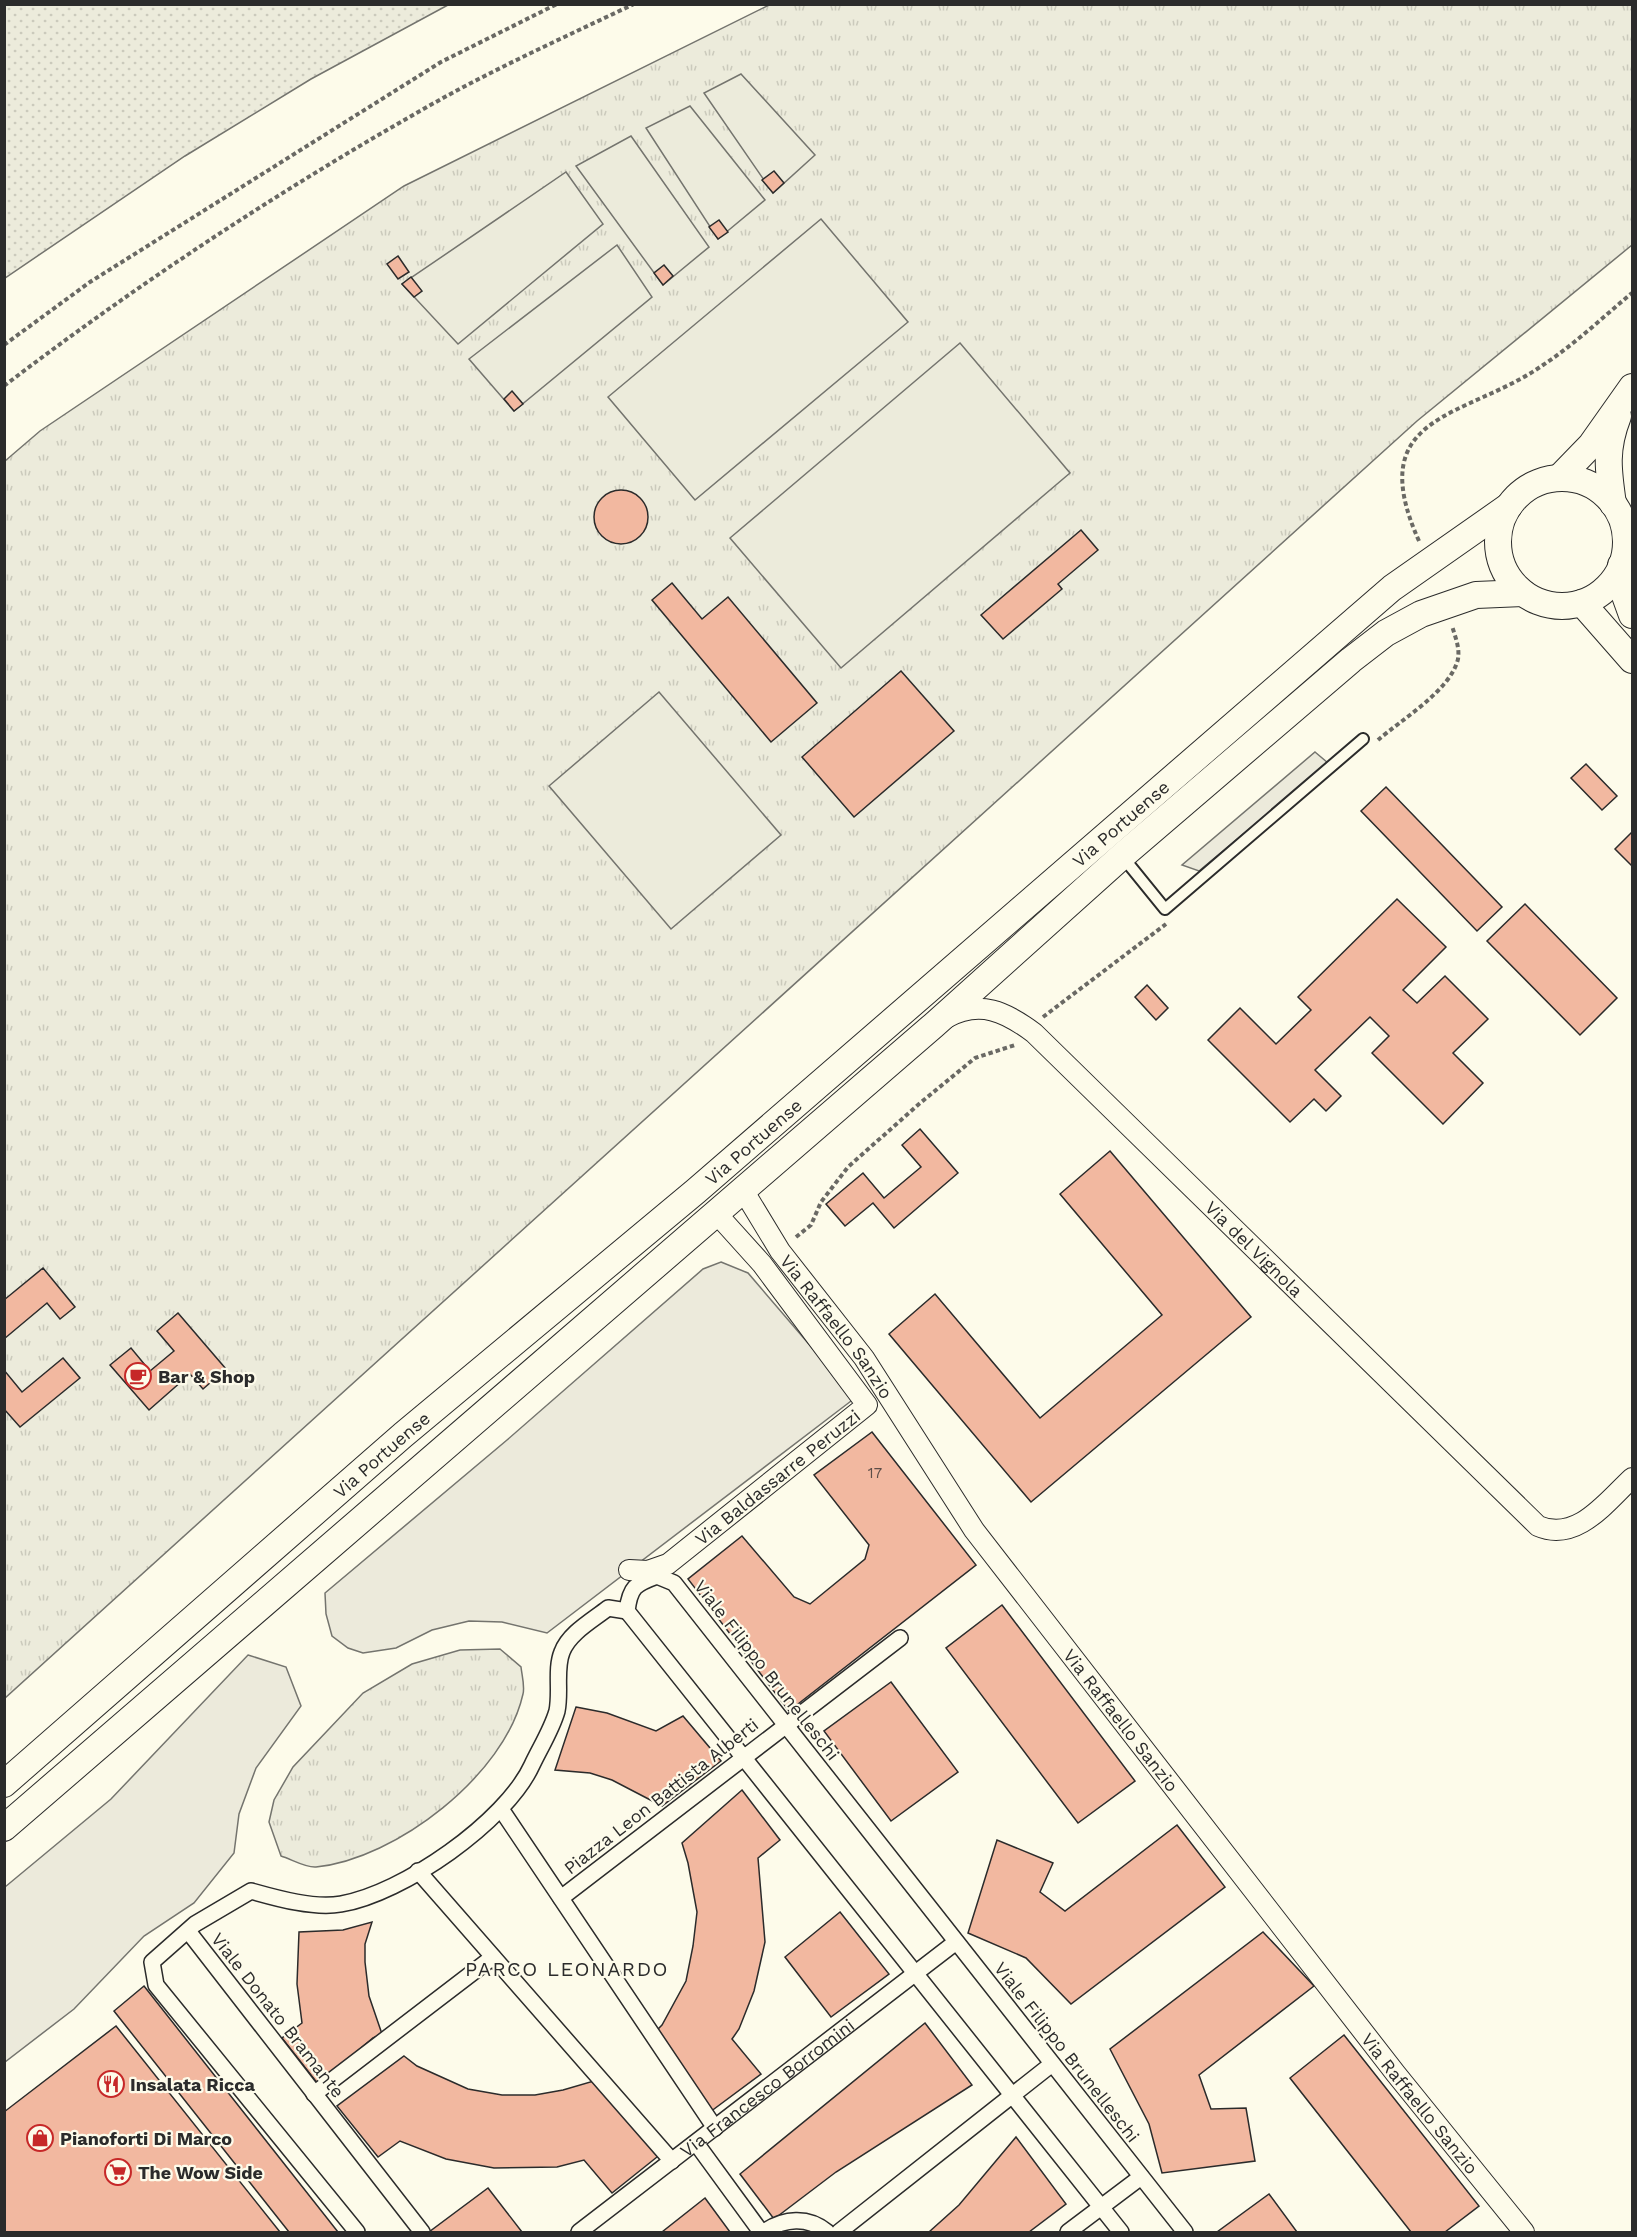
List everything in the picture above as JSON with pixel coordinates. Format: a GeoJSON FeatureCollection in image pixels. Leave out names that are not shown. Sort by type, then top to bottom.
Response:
{"type":"FeatureCollection","features":[{"type":"Feature","properties":{"kind":"street"},"geometry":{"type":"LineString","coordinates":[[1558,478],[1591,445],[1629,392]]}},
{"type":"Feature","properties":{"kind":"street"},"geometry":{"type":"LineString","coordinates":[[1629,392],[1611,435],[1607,462],[1614,504],[1621,518],[1626,538],[1622,565],[1623,590],[1632,615]]}},
{"type":"Feature","properties":{"kind":"street"},"geometry":{"type":"LineString","coordinates":[[1614,504],[1587,483],[1558,478],[1536,484],[1521,493],[1509,506],[1500,527],[1499,552],[1505,571],[1523,593],[1550,605],[1567,606],[1582,603],[1607,588],[1622,565]]}},
{"type":"Feature","properties":{"kind":"street","name":"Via Portuense"},"geometry":{"type":"LineString","coordinates":[[4,1784],[403,1435],[696,1191],[1392,588],[1509,506]]}},
{"type":"Feature","properties":{"kind":"street","name":"Via Portuense"},"geometry":{"type":"LineString","coordinates":[[4,1828],[934,1025],[1122,856],[1386,633],[1421,614],[1476,595],[1523,593]]}},
{"type":"Feature","properties":{"kind":"street"},"geometry":{"type":"LineString","coordinates":[[1582,603],[1632,660]]}},
{"type":"Feature","properties":{"kind":"street","name":"Via del Vignola"},"geometry":{"type":"LineString","coordinates":[[934,1025],[958,1011],[986,1008],[1004,1013],[1034,1033],[1531,1520],[1545,1529],[1561,1531],[1579,1525],[1632,1478]]}},
{"type":"Feature","properties":{"kind":"street","name":"Via Raffaello Sanzio"},"geometry":{"type":"LineString","coordinates":[[743,1190],[780,1251],[864,1358],[974,1530],[1396,2074],[1524,2232]]}},
{"type":"Feature","properties":{"kind":"street","name":"Via Baldassarre Peruzzi"},"geometry":{"type":"LineString","coordinates":[[629,1570],[648,1571],[668,1564],[867,1405],[762,1264],[716,1213]]}},
{"type":"Feature","properties":{"kind":"street","name":"Viale Filippo Brunelleschi"},"geometry":{"type":"LineString","coordinates":[[627,1611],[629,1595],[638,1583],[657,1576],[675,1583],[784,1725],[1185,2232]]}},
{"type":"Feature","properties":{"kind":"street"},"geometry":{"type":"LineString","coordinates":[[188,1931],[251,1891],[284,1900],[340,1904],[393,1887],[457,1847],[501,1809],[531,1769],[557,1711],[561,1652],[573,1635],[608,1608],[627,1611],[915,1976],[1121,2232]]}},
{"type":"Feature","properties":{"kind":"street","name":"Piazza Leon Battista Alberti"},"geometry":{"type":"LineString","coordinates":[[561,1898],[900,1638]]}},
{"type":"Feature","properties":{"kind":"street","name":"Piazza Leon Battista Alberti"},"geometry":{"type":"LineString","coordinates":[[501,1809],[715,2128]]}},
{"type":"Feature","properties":{"kind":"street"},"geometry":{"type":"LineString","coordinates":[[418,1871],[672,2162]]}},
{"type":"Feature","properties":{"kind":"street","name":"Viale Donato Bramante"},"geometry":{"type":"LineString","coordinates":[[357,2232],[156,1985],[152,1962],[188,1931],[422,2232]]}},
{"type":"Feature","properties":{"kind":"street","name":"Via Francesco Borromini"},"geometry":{"type":"LineString","coordinates":[[579,2232],[915,1976],[956,1942]]}},
{"type":"Feature","properties":{"kind":"street"},"geometry":{"type":"LineString","coordinates":[[314,2094],[493,1957]]}},
{"type":"Feature","properties":{"kind":"street"},"geometry":{"type":"LineString","coordinates":[[839,2232],[1052,2064]]}},
{"type":"Feature","properties":{"kind":"street"},"geometry":{"type":"LineString","coordinates":[[696,2143],[762,2232],[775,2224],[788,2220],[805,2221],[820,2226],[827,2232]]}},
{"type":"Feature","properties":{"kind":"street"},"geometry":{"type":"LineString","coordinates":[[1068,2232],[1141,2177]]}},
{"type":"Feature","properties":{"kind":"lane"},"geometry":{"type":"LineString","coordinates":[[1122,856],[1165,909],[1363,739]]}},
{"type":"Feature","properties":{"kind":"path"},"geometry":{"type":"LineString","coordinates":[[4,345],[90,282],[441,62],[557,4]]}},
{"type":"Feature","properties":{"kind":"path"},"geometry":{"type":"LineString","coordinates":[[4,386],[189,254],[345,156],[444,97],[634,4]]}},
{"type":"Feature","properties":{"kind":"green space"},"geometry":{"type":"Polygon","coordinates":[[[5,4],[448,5],[311,79],[185,156],[5,278],[5,4]]]}},
{"type":"Feature","properties":{"kind":"green space"},"geometry":{"type":"Polygon","coordinates":[[[769,5],[1632,5],[1632,245],[1417,421],[5,1698],[5,461],[40,431],[404,186],[769,5]]]}},
{"type":"Feature","properties":{"kind":"green space"},"geometry":{"type":"Polygon","coordinates":[[[741,74],[815,155],[773,193],[704,93],[741,74]]]}},
{"type":"Feature","properties":{"kind":"green space"},"geometry":{"type":"Polygon","coordinates":[[[690,106],[765,200],[718,239],[646,128],[690,106]]]}},
{"type":"Feature","properties":{"kind":"green space"},"geometry":{"type":"Polygon","coordinates":[[[631,136],[709,247],[663,285],[576,166],[631,136]]]}},
{"type":"Feature","properties":{"kind":"green space"},"geometry":{"type":"Polygon","coordinates":[[[566,172],[603,224],[458,344],[402,284],[566,172]]]}},
{"type":"Feature","properties":{"kind":"green space"},"geometry":{"type":"Polygon","coordinates":[[[821,219],[908,322],[695,500],[608,397],[821,219]]]}},
{"type":"Feature","properties":{"kind":"green space"},"geometry":{"type":"Polygon","coordinates":[[[617,245],[652,297],[514,411],[469,359],[617,245]]]}},
{"type":"Feature","properties":{"kind":"green space"},"geometry":{"type":"Polygon","coordinates":[[[960,343],[1070,473],[841,668],[730,538],[960,343]]]}},
{"type":"Feature","properties":{"kind":"green space"},"geometry":{"type":"Polygon","coordinates":[[[659,692],[781,835],[671,929],[549,786],[659,692]]]}},
{"type":"Feature","properties":{"kind":"green space"},"geometry":{"type":"Polygon","coordinates":[[[500,1649],[521,1667],[523,1694],[512,1724],[494,1754],[471,1782],[443,1808],[412,1830],[380,1848],[347,1861],[312,1867],[281,1856],[269,1822],[274,1800],[293,1767],[363,1693],[412,1664],[460,1650],[500,1649]]]}},
{"type":"Feature","properties":{"kind":"shaded area"},"geometry":{"type":"Polygon","coordinates":[[[1315,752],[1328,763],[1199,871],[1182,865],[1315,752]]]}},
{"type":"Feature","properties":{"kind":"shaded area"},"geometry":{"type":"Polygon","coordinates":[[[721,1262],[748,1273],[855,1398],[547,1633],[502,1622],[469,1621],[432,1630],[396,1648],[363,1653],[348,1648],[332,1636],[326,1614],[325,1593],[507,1440],[703,1269],[721,1262]]]}},
{"type":"Feature","properties":{"kind":"shaded area"},"geometry":{"type":"Polygon","coordinates":[[[248,1655],[286,1667],[301,1706],[256,1768],[239,1814],[234,1853],[194,1903],[144,1936],[74,2009],[5,2062],[5,1887],[111,1799],[248,1655]]]}},
{"type":"Feature","properties":{"kind":"building"},"geometry":{"type":"Polygon","coordinates":[[[774,171],[784,183],[773,193],[762,180],[774,171]]]}},
{"type":"Feature","properties":{"kind":"building"},"geometry":{"type":"Polygon","coordinates":[[[719,220],[728,232],[718,239],[709,227],[719,220]]]}},
{"type":"Feature","properties":{"kind":"building"},"geometry":{"type":"Polygon","coordinates":[[[398,256],[409,272],[398,279],[387,264],[398,256]]]}},
{"type":"Feature","properties":{"kind":"building"},"geometry":{"type":"Polygon","coordinates":[[[664,265],[673,276],[663,285],[654,273],[664,265]]]}},
{"type":"Feature","properties":{"kind":"building"},"geometry":{"type":"Polygon","coordinates":[[[411,277],[422,291],[414,297],[402,284],[411,277]]]}},
{"type":"Feature","properties":{"kind":"building"},"geometry":{"type":"Polygon","coordinates":[[[512,391],[523,404],[514,411],[504,399],[512,391]]]}},
{"type":"Feature","properties":{"kind":"building"},"geometry":{"type":"Polygon","coordinates":[[[616,490],[626,490],[636,494],[644,502],[648,517],[644,532],[636,540],[626,544],[616,544],[606,540],[598,532],[594,522],[594,512],[598,502],[606,494],[616,490]]]}},
{"type":"Feature","properties":{"kind":"building"},"geometry":{"type":"Polygon","coordinates":[[[1081,530],[1098,550],[1058,584],[1062,589],[1003,639],[981,615],[1081,530]]]}},
{"type":"Feature","properties":{"kind":"building"},"geometry":{"type":"Polygon","coordinates":[[[672,583],[702,619],[728,597],[817,703],[771,742],[652,600],[672,583]]]}},
{"type":"Feature","properties":{"kind":"building"},"geometry":{"type":"Polygon","coordinates":[[[901,671],[954,731],[854,817],[802,757],[901,671]]]}},
{"type":"Feature","properties":{"kind":"building"},"geometry":{"type":"Polygon","coordinates":[[[1586,764],[1617,796],[1602,810],[1571,778],[1586,764]]]}},
{"type":"Feature","properties":{"kind":"building"},"geometry":{"type":"Polygon","coordinates":[[[1386,787],[1502,907],[1477,931],[1361,811],[1386,787]]]}},
{"type":"Feature","properties":{"kind":"building"},"geometry":{"type":"Polygon","coordinates":[[[1632,832],[1632,866],[1615,849],[1632,832]]]}},
{"type":"Feature","properties":{"kind":"building"},"geometry":{"type":"Polygon","coordinates":[[[1397,899],[1446,947],[1403,990],[1417,1003],[1445,976],[1488,1019],[1453,1053],[1483,1083],[1443,1124],[1372,1053],[1389,1036],[1370,1017],[1315,1070],[1341,1096],[1326,1111],[1314,1099],[1290,1122],[1208,1040],[1240,1008],[1276,1044],[1311,1010],[1298,997],[1397,899]]]}},
{"type":"Feature","properties":{"kind":"building"},"geometry":{"type":"Polygon","coordinates":[[[1525,904],[1617,998],[1580,1035],[1487,941],[1525,904]]]}},
{"type":"Feature","properties":{"kind":"building"},"geometry":{"type":"Polygon","coordinates":[[[1147,985],[1168,1008],[1156,1020],[1135,997],[1147,985]]]}},
{"type":"Feature","properties":{"kind":"building"},"geometry":{"type":"Polygon","coordinates":[[[920,1129],[958,1173],[894,1228],[873,1203],[845,1226],[826,1204],[863,1173],[884,1198],[921,1167],[902,1145],[920,1129]]]}},
{"type":"Feature","properties":{"kind":"building"},"geometry":{"type":"Polygon","coordinates":[[[1110,1151],[1251,1317],[1031,1502],[889,1334],[935,1294],[1040,1418],[1162,1315],[1060,1194],[1110,1151]]]}},
{"type":"Feature","properties":{"kind":"building"},"geometry":{"type":"Polygon","coordinates":[[[43,1268],[75,1307],[60,1319],[47,1303],[4,1339],[4,1300],[43,1268]]]}},
{"type":"Feature","properties":{"kind":"building"},"geometry":{"type":"Polygon","coordinates":[[[178,1313],[226,1369],[203,1389],[190,1374],[149,1410],[110,1365],[131,1348],[150,1371],[174,1351],[157,1331],[178,1313]]]}},
{"type":"Feature","properties":{"kind":"building"},"geometry":{"type":"Polygon","coordinates":[[[63,1358],[80,1378],[20,1427],[4,1409],[4,1370],[22,1392],[63,1358]]]}},
{"type":"Feature","properties":{"kind":"building"},"geometry":{"type":"Polygon","coordinates":[[[872,1432],[976,1565],[789,1711],[688,1579],[742,1536],[794,1597],[810,1604],[865,1559],[869,1545],[814,1475],[872,1432]]]}},
{"type":"Feature","properties":{"kind":"building"},"geometry":{"type":"Polygon","coordinates":[[[1002,1605],[1135,1781],[1078,1823],[946,1648],[1002,1605]]]}},
{"type":"Feature","properties":{"kind":"building"},"geometry":{"type":"Polygon","coordinates":[[[891,1682],[958,1772],[891,1821],[824,1731],[891,1682]]]}},
{"type":"Feature","properties":{"kind":"building"},"geometry":{"type":"Polygon","coordinates":[[[576,1707],[607,1713],[656,1731],[683,1716],[721,1761],[662,1806],[612,1780],[590,1773],[555,1770],[576,1707]]]}},
{"type":"Feature","properties":{"kind":"building"},"geometry":{"type":"Polygon","coordinates":[[[742,1790],[780,1840],[758,1858],[765,1942],[754,1991],[739,2029],[732,2039],[761,2074],[710,2112],[655,2032],[662,2025],[686,1981],[693,1946],[697,1912],[682,1843],[742,1790]]]}},
{"type":"Feature","properties":{"kind":"building"},"geometry":{"type":"Polygon","coordinates":[[[1177,1825],[1225,1887],[1071,2004],[1026,1958],[968,1933],[997,1840],[1053,1863],[1040,1892],[1065,1911],[1177,1825]]]}},
{"type":"Feature","properties":{"kind":"building"},"geometry":{"type":"Polygon","coordinates":[[[840,1912],[889,1974],[831,2017],[785,1957],[840,1912]]]}},
{"type":"Feature","properties":{"kind":"building"},"geometry":{"type":"Polygon","coordinates":[[[372,1922],[365,1944],[365,1962],[369,1996],[382,2034],[373,2038],[318,2084],[282,2038],[302,2023],[297,1984],[299,1932],[343,1930],[372,1922]]]}},
{"type":"Feature","properties":{"kind":"building"},"geometry":{"type":"Polygon","coordinates":[[[1263,1932],[1314,1986],[1199,2075],[1211,2109],[1246,2108],[1255,2161],[1162,2173],[1149,2124],[1110,2049],[1263,1932]]]}},
{"type":"Feature","properties":{"kind":"building"},"geometry":{"type":"Polygon","coordinates":[[[144,1986],[338,2232],[289,2232],[114,2011],[144,1986]]]}},
{"type":"Feature","properties":{"kind":"building"},"geometry":{"type":"Polygon","coordinates":[[[925,2023],[972,2085],[836,2172],[774,2219],[740,2174],[925,2023]]]}},
{"type":"Feature","properties":{"kind":"building","name":"The Wow Side"},"geometry":{"type":"Polygon","coordinates":[[[116,2026],[280,2232],[4,2232],[4,2112],[116,2026]]]}},
{"type":"Feature","properties":{"kind":"building"},"geometry":{"type":"Polygon","coordinates":[[[1344,2035],[1479,2206],[1445,2232],[1411,2232],[1290,2078],[1344,2035]]]}},
{"type":"Feature","properties":{"kind":"building"},"geometry":{"type":"Polygon","coordinates":[[[404,2056],[417,2066],[468,2089],[502,2095],[535,2095],[597,2080],[662,2153],[612,2193],[584,2160],[557,2167],[494,2168],[446,2159],[400,2141],[378,2157],[337,2106],[404,2056]]]}},
{"type":"Feature","properties":{"kind":"building"},"geometry":{"type":"Polygon","coordinates":[[[1016,2137],[1066,2204],[1029,2232],[929,2232],[959,2205],[1016,2137]]]}},
{"type":"Feature","properties":{"kind":"building"},"geometry":{"type":"Polygon","coordinates":[[[488,2188],[522,2232],[429,2232],[488,2188]]]}},
{"type":"Feature","properties":{"kind":"building"},"geometry":{"type":"Polygon","coordinates":[[[1269,2194],[1297,2232],[1217,2232],[1269,2194]]]}},
{"type":"Feature","properties":{"kind":"building"},"geometry":{"type":"Polygon","coordinates":[[[705,2198],[730,2232],[662,2232],[705,2198]]]}},
{"type":"Feature","properties":{"kind":"place","name":"Bar & Shop"},"geometry":{"type":"Point","coordinates":[138,1376]}},
{"type":"Feature","properties":{"kind":"place","name":"Insalata Ricca"},"geometry":{"type":"Point","coordinates":[111,2084]}},
{"type":"Feature","properties":{"kind":"place","name":"Pianoforti Di Marco"},"geometry":{"type":"Point","coordinates":[40,2138]}},
{"type":"Feature","properties":{"kind":"place","name":"The Wow Side"},"geometry":{"type":"Point","coordinates":[118,2172]}},
{"type":"Feature","properties":{"kind":"district","name":"PARCO LEONARDO"},"geometry":{"type":"Point","coordinates":[567,1969]}}]}
